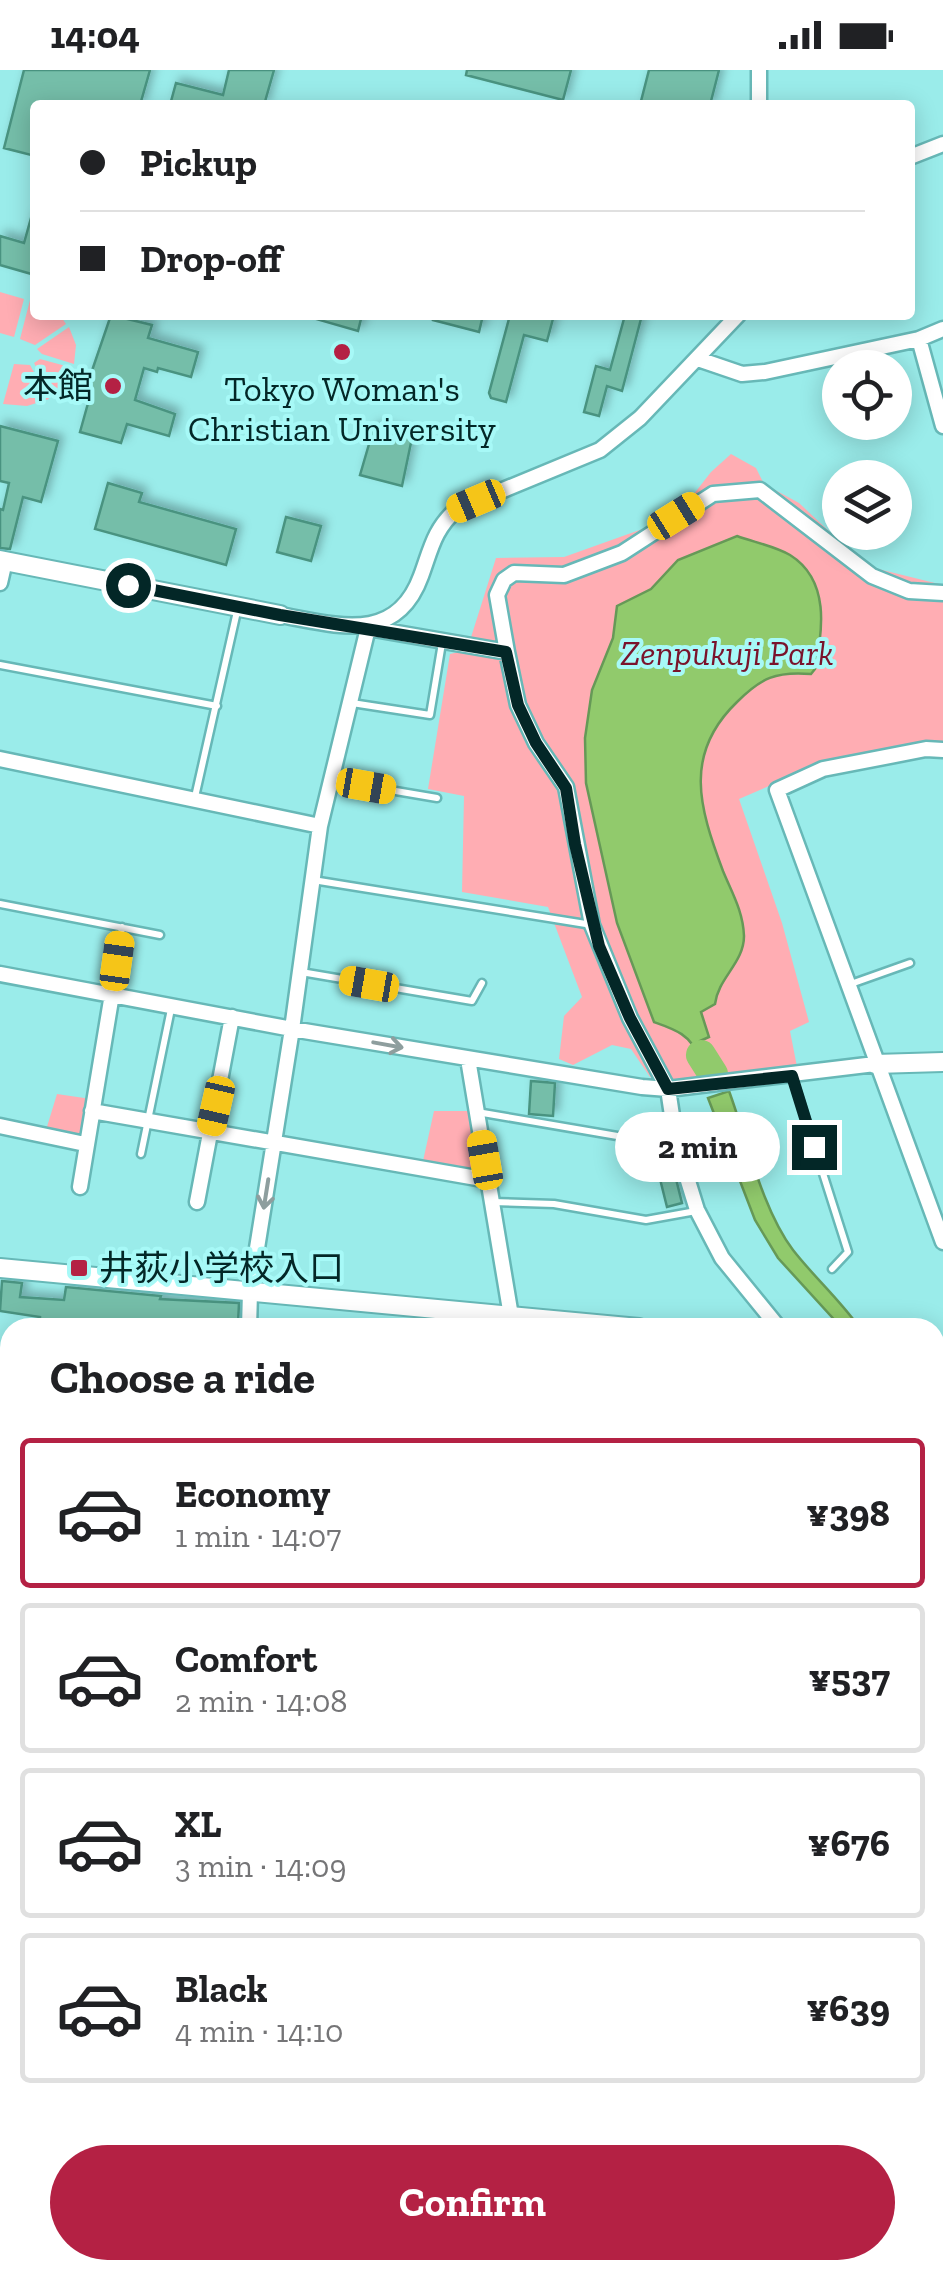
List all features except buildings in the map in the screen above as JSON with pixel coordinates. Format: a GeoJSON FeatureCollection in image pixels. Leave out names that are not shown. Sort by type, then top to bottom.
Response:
{"type":"FeatureCollection","features":[{"type":"Feature","properties":{"kind":"street"},"geometry":{"type":"LineString","coordinates":[[759,70],[759,100]]}},
{"type":"Feature","properties":{"kind":"street"},"geometry":{"type":"LineString","coordinates":[[915,155],[943,144]]}},
{"type":"Feature","properties":{"kind":"street"},"geometry":{"type":"LineString","coordinates":[[368,628],[386,620],[406,602],[421,575],[435,532],[457,509],[600,450],[640,418],[733,320]]}},
{"type":"Feature","properties":{"kind":"street"},"geometry":{"type":"LineString","coordinates":[[698,359],[742,374],[766,372],[919,339],[943,329]]}},
{"type":"Feature","properties":{"kind":"street"},"geometry":{"type":"LineString","coordinates":[[919,339],[943,426]]}},
{"type":"Feature","properties":{"kind":"street"},"geometry":{"type":"LineString","coordinates":[[770,1318],[722,1258],[697,1210],[676,1142],[668,1089],[630,1018],[592,925],[566,788],[536,743],[518,705],[497,595],[504,580],[514,573],[564,575],[622,553],[712,494],[760,490],[872,576],[909,591],[943,593]]}},
{"type":"Feature","properties":{"kind":"street"},"geometry":{"type":"LineString","coordinates":[[0,583],[2,560],[280,615],[506,652]]}},
{"type":"Feature","properties":{"kind":"street"},"geometry":{"type":"LineString","coordinates":[[249,1318],[320,826],[368,628]]}},
{"type":"Feature","properties":{"kind":"street"},"geometry":{"type":"LineString","coordinates":[[943,750],[926,749],[823,769],[778,790],[943,1242]]}},
{"type":"Feature","properties":{"kind":"street"},"geometry":{"type":"LineString","coordinates":[[0,759],[320,826]]}},
{"type":"Feature","properties":{"kind":"street"},"geometry":{"type":"LineString","coordinates":[[0,974],[468,1059],[668,1089],[876,1064],[943,1062]]}},
{"type":"Feature","properties":{"kind":"street"},"geometry":{"type":"LineString","coordinates":[[80,1187],[84,1144],[112,994]]}},
{"type":"Feature","properties":{"kind":"street"},"geometry":{"type":"LineString","coordinates":[[197,1202],[232,1017]]}},
{"type":"Feature","properties":{"kind":"street"},"geometry":{"type":"LineString","coordinates":[[468,1059],[511,1318]]}},
{"type":"Feature","properties":{"kind":"street"},"geometry":{"type":"LineString","coordinates":[[92,1112],[488,1180]]}},
{"type":"Feature","properties":{"kind":"street"},"geometry":{"type":"LineString","coordinates":[[0,1126],[84,1144]]}},
{"type":"Feature","properties":{"kind":"street"},"geometry":{"type":"LineString","coordinates":[[0,1268],[477,1318]]}},
{"type":"Feature","properties":{"kind":"lane"},"geometry":{"type":"LineString","coordinates":[[194,797],[238,606]]}},
{"type":"Feature","properties":{"kind":"lane"},"geometry":{"type":"LineString","coordinates":[[349,702],[430,715],[442,642]]}},
{"type":"Feature","properties":{"kind":"lane"},"geometry":{"type":"LineString","coordinates":[[0,665],[217,706]]}},
{"type":"Feature","properties":{"kind":"lane"},"geometry":{"type":"LineString","coordinates":[[331,780],[437,798]]}},
{"type":"Feature","properties":{"kind":"lane"},"geometry":{"type":"LineString","coordinates":[[312,880],[592,925]]}},
{"type":"Feature","properties":{"kind":"lane"},"geometry":{"type":"LineString","coordinates":[[0,904],[160,934]]}},
{"type":"Feature","properties":{"kind":"lane"},"geometry":{"type":"LineString","coordinates":[[112,994],[122,927]]}},
{"type":"Feature","properties":{"kind":"lane"},"geometry":{"type":"LineString","coordinates":[[847,986],[910,963]]}},
{"type":"Feature","properties":{"kind":"lane"},"geometry":{"type":"LineString","coordinates":[[300,972],[472,1001],[482,984]]}},
{"type":"Feature","properties":{"kind":"lane"},"geometry":{"type":"LineString","coordinates":[[141,1154],[172,1006]]}},
{"type":"Feature","properties":{"kind":"lane"},"geometry":{"type":"LineString","coordinates":[[792,1076],[848,1252],[832,1269]]}},
{"type":"Feature","properties":{"kind":"lane"},"geometry":{"type":"LineString","coordinates":[[476,1112],[629,1138],[676,1142]]}},
{"type":"Feature","properties":{"kind":"lane"},"geometry":{"type":"LineString","coordinates":[[492,1202],[554,1204],[646,1220],[697,1210]]}},
{"type":"Feature","properties":{"kind":"green space"},"geometry":{"type":"Polygon","coordinates":[[[0,292],[24,299],[14,337],[0,333],[0,292]]]}},
{"type":"Feature","properties":{"kind":"green space"},"geometry":{"type":"Polygon","coordinates":[[[30,300],[30,320],[63,320],[66,324],[35,345],[20,339],[30,300]]]}},
{"type":"Feature","properties":{"kind":"green space"},"geometry":{"type":"Polygon","coordinates":[[[69,327],[76,345],[74,364],[37,349],[69,327]]]}},
{"type":"Feature","properties":{"kind":"green space"},"geometry":{"type":"Polygon","coordinates":[[[40,359],[73,368],[65,384],[52,396],[34,363],[40,359]]]}},
{"type":"Feature","properties":{"kind":"green space"},"geometry":{"type":"Polygon","coordinates":[[[14,364],[30,365],[49,399],[27,406],[3,404],[14,364]]]}},
{"type":"Feature","properties":{"kind":"green space","name":"Zenpukuji Park"},"geometry":{"type":"Polygon","coordinates":[[[731,454],[756,468],[764,484],[799,503],[822,525],[822,550],[849,550],[866,566],[943,585],[943,743],[925,742],[820,764],[739,799],[782,923],[809,1022],[790,1031],[798,1072],[686,1081],[650,1077],[631,1049],[612,1045],[573,1065],[559,1059],[564,1016],[582,997],[548,907],[462,892],[464,796],[428,789],[450,654],[467,650],[496,558],[564,557],[676,517],[711,472],[731,454]]]}},
{"type":"Feature","properties":{"kind":"green space"},"geometry":{"type":"Polygon","coordinates":[[[57,1094],[91,1099],[81,1137],[46,1130],[57,1094]]]}},
{"type":"Feature","properties":{"kind":"green space"},"geometry":{"type":"Polygon","coordinates":[[[434,1111],[469,1111],[479,1171],[423,1161],[434,1111]]]}},
{"type":"Feature","properties":{"kind":"shaded area"},"geometry":{"type":"Polygon","coordinates":[[[737,536],[784,552],[803,565],[818,592],[820,638],[811,674],[779,675],[754,687],[720,722],[703,761],[701,782],[707,825],[739,910],[744,936],[740,954],[715,1004],[701,1012],[709,1037],[700,1041],[704,1054],[698,1057],[687,1038],[654,1022],[617,923],[586,783],[585,738],[592,690],[613,638],[617,606],[651,589],[678,560],[737,536]]]}},
{"type":"Feature","properties":{"kind":"shaded area"},"geometry":{"type":"Polygon","coordinates":[[[729,1091],[772,1215],[793,1250],[852,1318],[833,1318],[778,1258],[755,1220],[708,1098],[729,1091]]]}},
{"type":"Feature","properties":{"kind":"waterway"},"geometry":{"type":"LineString","coordinates":[[701,1055],[713,1074]]}},
{"type":"Feature","properties":{"kind":"place","name":"Tokyo Woman's Christian University"},"geometry":{"type":"Point","coordinates":[342,352]}},
{"type":"Feature","properties":{"kind":"place","name":"本館"},"geometry":{"type":"Point","coordinates":[113,386]}},
{"type":"Feature","properties":{"kind":"place","name":"井荻小学校入口"},"geometry":{"type":"Point","coordinates":[79,1268]}},
{"type":"Feature","properties":{"kind":"route"},"geometry":{"type":"LineString","coordinates":[[128,585],[323,623],[506,652],[518,705],[536,743],[566,788],[599,946],[630,1018],[668,1089],[792,1076],[814,1147]]}}]}
